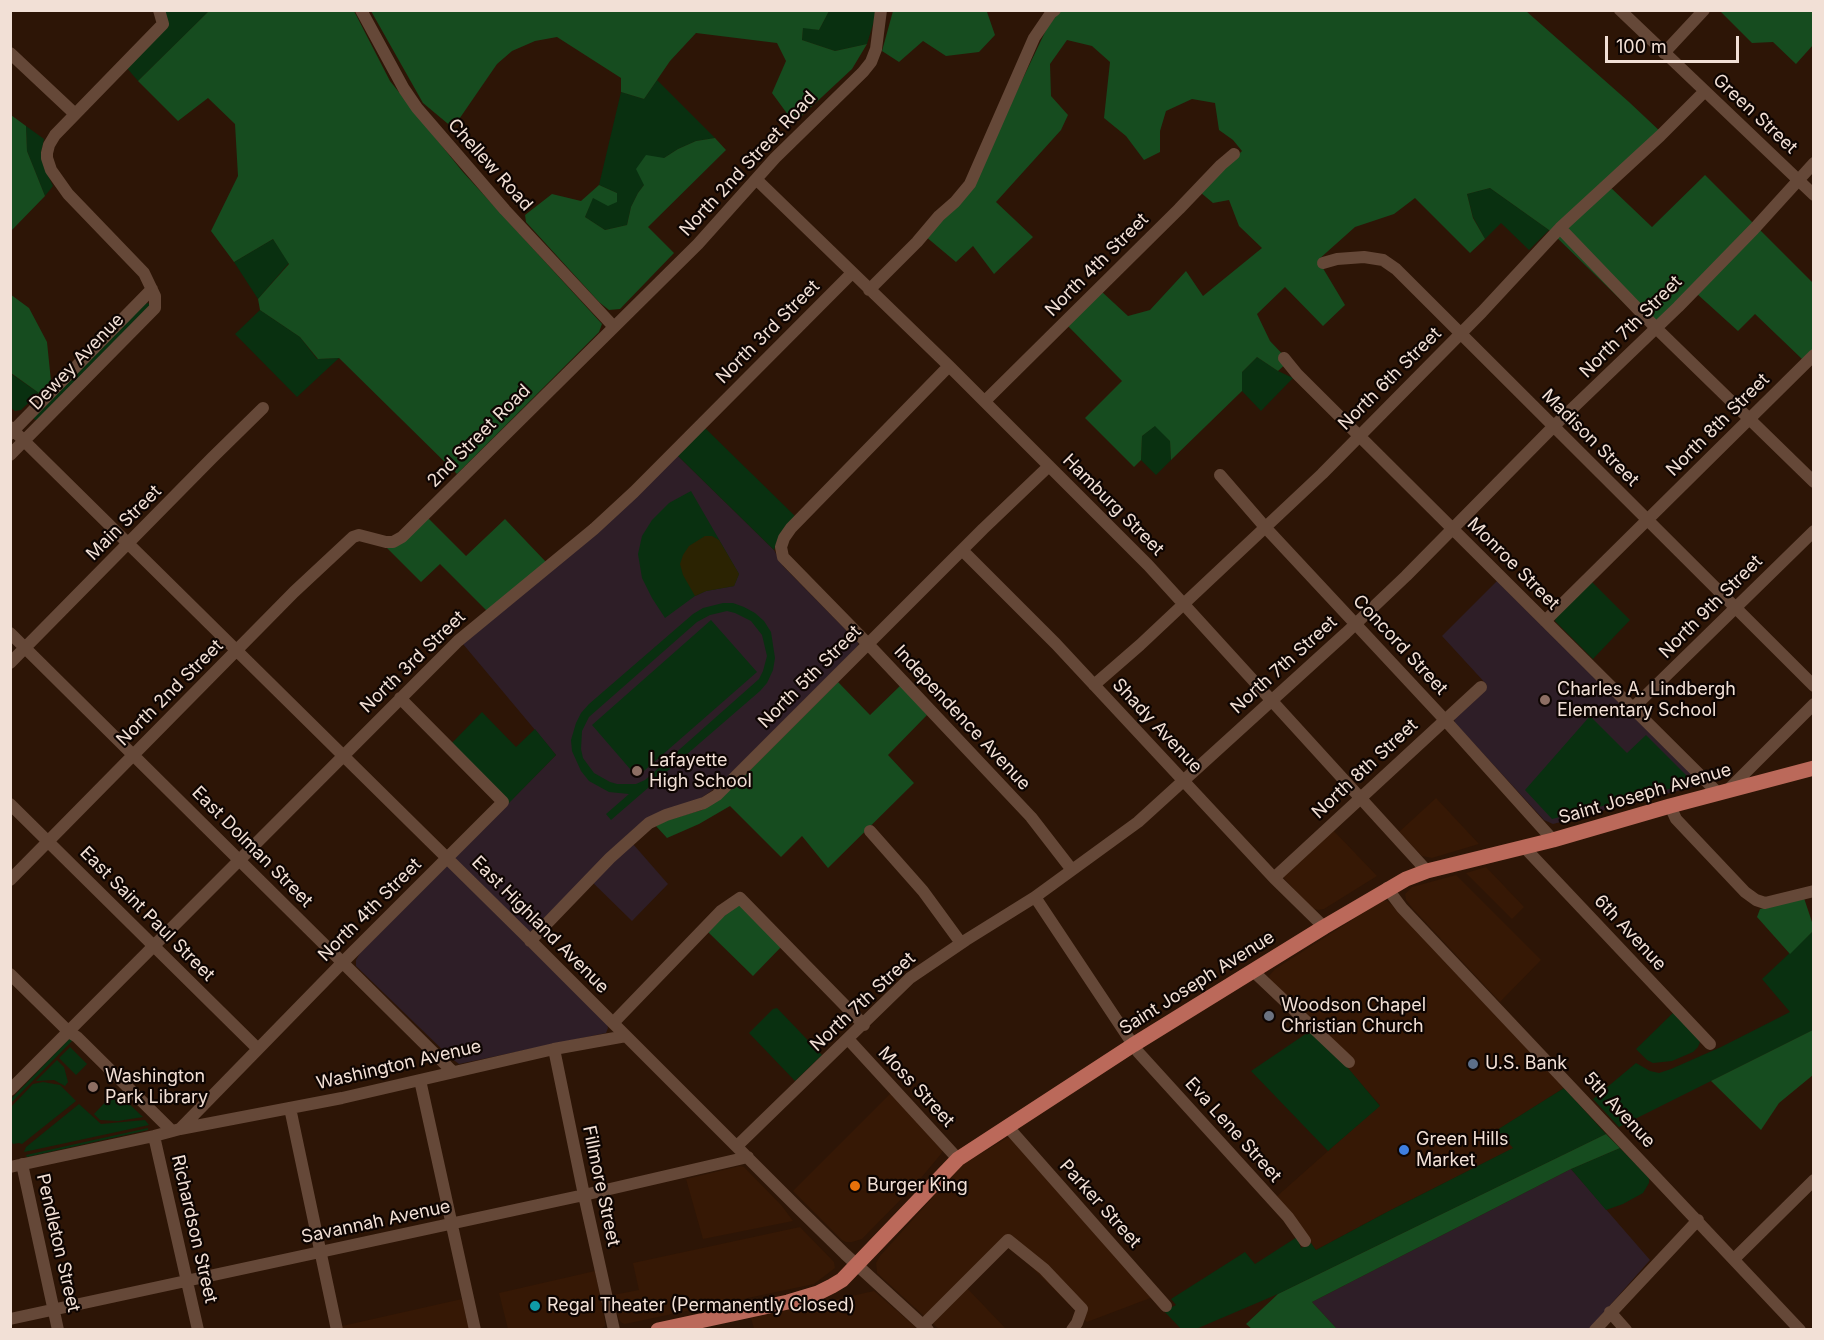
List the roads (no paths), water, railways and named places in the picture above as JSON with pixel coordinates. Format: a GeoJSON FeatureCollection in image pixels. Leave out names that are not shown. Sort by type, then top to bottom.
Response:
{"type":"FeatureCollection","features":[{"type":"Feature","properties":{"kind":"main road","name":"Saint Joseph Avenue"},"geometry":{"type":"LineString","coordinates":[[658,1329],[788,1302],[818,1293],[842,1280],[958,1159],[1133,1045],[1387,888],[1427,871],[1553,840],[1814,768]]}},
{"type":"Feature","properties":{"kind":"street"},"geometry":{"type":"LineString","coordinates":[[152,289],[138,266],[68,194],[51,170],[47,158],[49,145],[55,135],[163,24],[159,10]]}},
{"type":"Feature","properties":{"kind":"street","name":"Chellew Road"},"geometry":{"type":"LineString","coordinates":[[361,10],[417,108],[506,210],[614,327]]}},
{"type":"Feature","properties":{"kind":"street","name":"North 2nd Street Road"},"geometry":{"type":"LineString","coordinates":[[614,327],[698,244],[775,158],[863,72],[871,62],[876,49],[881,10]]}},
{"type":"Feature","properties":{"kind":"street"},"geometry":{"type":"LineString","coordinates":[[869,290],[970,184],[1034,38],[1055,10]]}},
{"type":"Feature","properties":{"kind":"street","name":"Green Street"},"geometry":{"type":"LineString","coordinates":[[1620,10],[1814,195]]}},
{"type":"Feature","properties":{"kind":"street"},"geometry":{"type":"LineString","coordinates":[[1664,53],[1704,10]]}},
{"type":"Feature","properties":{"kind":"street"},"geometry":{"type":"LineString","coordinates":[[10,53],[75,114]]}},
{"type":"Feature","properties":{"kind":"street","name":"North 6th Street"},"geometry":{"type":"LineString","coordinates":[[1094,685],[1140,645],[1322,474],[1560,228],[1660,136],[1704,91]]}},
{"type":"Feature","properties":{"kind":"street","name":"North 4th Street"},"geometry":{"type":"LineString","coordinates":[[985,402],[1234,154]]}},
{"type":"Feature","properties":{"kind":"street","name":"North 7th Street"},"geometry":{"type":"LineString","coordinates":[[737,1146],[910,978],[1035,897],[1138,822],[1356,624],[1553,427],[1656,328],[1754,229],[1814,163]]}},
{"type":"Feature","properties":{"kind":"street","name":"Hamburg Street"},"geometry":{"type":"LineString","coordinates":[[757,180],[949,366],[1148,565],[1427,871]]}},
{"type":"Feature","properties":{"kind":"street"},"geometry":{"type":"LineString","coordinates":[[1560,228],[1656,328],[1814,482]]}},
{"type":"Feature","properties":{"kind":"street","name":"Madison Street"},"geometry":{"type":"LineString","coordinates":[[1323,263],[1337,259],[1364,257],[1383,260],[1396,269],[1814,686]]}},
{"type":"Feature","properties":{"kind":"street","name":"North 3rd Street"},"geometry":{"type":"LineString","coordinates":[[10,1090],[458,641],[634,492],[852,273]]}},
{"type":"Feature","properties":{"kind":"street","name":"Dewey Avenue"},"geometry":{"type":"LineString","coordinates":[[10,455],[155,308],[155,296],[152,289],[12,431]]}},
{"type":"Feature","properties":{"kind":"street","name":"2nd Street Road"},"geometry":{"type":"LineString","coordinates":[[359,535],[386,542],[393,542],[402,537],[614,327]]}},
{"type":"Feature","properties":{"kind":"street","name":"North 8th Street"},"geometry":{"type":"LineString","coordinates":[[1545,621],[1814,355]]}},
{"type":"Feature","properties":{"kind":"street","name":"Monroe Street"},"geometry":{"type":"LineString","coordinates":[[1284,358],[1296,374],[1633,708],[1723,792]]}},
{"type":"Feature","properties":{"kind":"street","name":"Independence Avenue"},"geometry":{"type":"LineString","coordinates":[[949,366],[791,528],[781,546],[783,557],[1031,817],[1072,870]]}},
{"type":"Feature","properties":{"kind":"street","name":"Main Street"},"geometry":{"type":"LineString","coordinates":[[10,663],[263,408]]}},
{"type":"Feature","properties":{"kind":"street","name":"East Highland Avenue"},"geometry":{"type":"LineString","coordinates":[[12,431],[129,543],[857,1264],[926,1327]]}},
{"type":"Feature","properties":{"kind":"street","name":"North 5th Street"},"geometry":{"type":"LineString","coordinates":[[530,941],[610,858],[649,823],[704,803],[717,795],[1049,466]]}},
{"type":"Feature","properties":{"kind":"street","name":"Concord Street"},"geometry":{"type":"LineString","coordinates":[[1220,475],[1265,527],[1553,840]]}},
{"type":"Feature","properties":{"kind":"street","name":"North 9th Street"},"geometry":{"type":"LineString","coordinates":[[1633,708],[1814,531]]}},
{"type":"Feature","properties":{"kind":"street","name":"North 2nd Street"},"geometry":{"type":"LineString","coordinates":[[10,880],[294,592],[353,537],[359,535]]}},
{"type":"Feature","properties":{"kind":"street","name":"Shady Avenue"},"geometry":{"type":"LineString","coordinates":[[962,550],[1056,644],[1274,878],[1324,927]]}},
{"type":"Feature","properties":{"kind":"street","name":"East Dolman Street"},"geometry":{"type":"LineString","coordinates":[[10,633],[453,1072]]}},
{"type":"Feature","properties":{"kind":"street","name":"North 8th Street"},"geometry":{"type":"LineString","coordinates":[[1274,878],[1480,687]]}},
{"type":"Feature","properties":{"kind":"street","name":"North 4th Street"},"geometry":{"type":"LineString","coordinates":[[176,1130],[503,802],[400,698]]}},
{"type":"Feature","properties":{"kind":"street"},"geometry":{"type":"LineString","coordinates":[[1723,792],[1814,704]]}},
{"type":"Feature","properties":{"kind":"street","name":"East Saint Paul Street"},"geometry":{"type":"LineString","coordinates":[[10,804],[258,1049]]}},
{"type":"Feature","properties":{"kind":"street"},"geometry":{"type":"LineString","coordinates":[[1670,807],[1676,819],[1745,892],[1761,903],[1814,891]]}},
{"type":"Feature","properties":{"kind":"street"},"geometry":{"type":"LineString","coordinates":[[870,831],[924,891],[961,943]]}},
{"type":"Feature","properties":{"kind":"street","name":"6th Avenue"},"geometry":{"type":"LineString","coordinates":[[1524,847],[1710,1044]]}},
{"type":"Feature","properties":{"kind":"street","name":"5th Avenue"},"geometry":{"type":"LineString","coordinates":[[1387,888],[1402,908],[1800,1329]]}},
{"type":"Feature","properties":{"kind":"street","name":"Eva Lene Street"},"geometry":{"type":"LineString","coordinates":[[1035,897],[1133,1045],[1288,1217],[1305,1241]]}},
{"type":"Feature","properties":{"kind":"street"},"geometry":{"type":"LineString","coordinates":[[613,1023],[721,911],[740,898],[864,1024]]}},
{"type":"Feature","properties":{"kind":"street"},"geometry":{"type":"LineString","coordinates":[[1253,971],[1349,1062]]}},
{"type":"Feature","properties":{"kind":"street"},"geometry":{"type":"LineString","coordinates":[[10,974],[69,1032],[176,1130]]}},
{"type":"Feature","properties":{"kind":"street","name":"Washington Avenue"},"geometry":{"type":"LineString","coordinates":[[176,1130],[290,1108],[554,1049],[626,1036]]}},
{"type":"Feature","properties":{"kind":"street","name":"Moss Street"},"geometry":{"type":"LineString","coordinates":[[848,1040],[958,1159]]}},
{"type":"Feature","properties":{"kind":"street","name":"Fillmore Street"},"geometry":{"type":"LineString","coordinates":[[554,1049],[614,1329]]}},
{"type":"Feature","properties":{"kind":"street"},"geometry":{"type":"LineString","coordinates":[[420,1080],[476,1329]]}},
{"type":"Feature","properties":{"kind":"street"},"geometry":{"type":"LineString","coordinates":[[290,1108],[337,1329]]}},
{"type":"Feature","properties":{"kind":"street","name":"Parker Street"},"geometry":{"type":"LineString","coordinates":[[1007,1126],[1166,1306]]}},
{"type":"Feature","properties":{"kind":"street"},"geometry":{"type":"LineString","coordinates":[[16,1166],[176,1130]]}},
{"type":"Feature","properties":{"kind":"street","name":"Richardson Street"},"geometry":{"type":"LineString","coordinates":[[154,1136],[198,1329]]}},
{"type":"Feature","properties":{"kind":"street","name":"Savannah Avenue"},"geometry":{"type":"LineString","coordinates":[[10,1319],[452,1224],[748,1157]]}},
{"type":"Feature","properties":{"kind":"street","name":"Pendleton Street"},"geometry":{"type":"LineString","coordinates":[[16,1166],[58,1329]]}},
{"type":"Feature","properties":{"kind":"street"},"geometry":{"type":"LineString","coordinates":[[1734,1259],[1814,1180]]}},
{"type":"Feature","properties":{"kind":"street"},"geometry":{"type":"LineString","coordinates":[[1595,1329],[1698,1220]]}},
{"type":"Feature","properties":{"kind":"street"},"geometry":{"type":"LineString","coordinates":[[926,1327],[1008,1240],[1044,1269],[1082,1310],[1072,1329]]}},
{"type":"Feature","properties":{"kind":"street"},"geometry":{"type":"LineString","coordinates":[[1610,1312],[1626,1329]]}},
{"type":"Feature","properties":{"kind":"place","name":"Charles A. Lindbergh Elementary School"},"geometry":{"type":"Point","coordinates":[1545,700]}},
{"type":"Feature","properties":{"kind":"place","name":"Lafayette High School"},"geometry":{"type":"Point","coordinates":[637,771]}},
{"type":"Feature","properties":{"kind":"place","name":"Woodson Chapel Christian Church"},"geometry":{"type":"Point","coordinates":[1269,1016]}},
{"type":"Feature","properties":{"kind":"place","name":"U.S. Bank"},"geometry":{"type":"Point","coordinates":[1473,1064]}},
{"type":"Feature","properties":{"kind":"place","name":"Washington Park Library"},"geometry":{"type":"Point","coordinates":[93,1087]}},
{"type":"Feature","properties":{"kind":"place","name":"Green Hills Market"},"geometry":{"type":"Point","coordinates":[1404,1150]}},
{"type":"Feature","properties":{"kind":"place","name":"Burger King"},"geometry":{"type":"Point","coordinates":[855,1186]}},
{"type":"Feature","properties":{"kind":"place","name":"Regal Theater (Permanently Closed)"},"geometry":{"type":"Point","coordinates":[535,1306]}}]}
